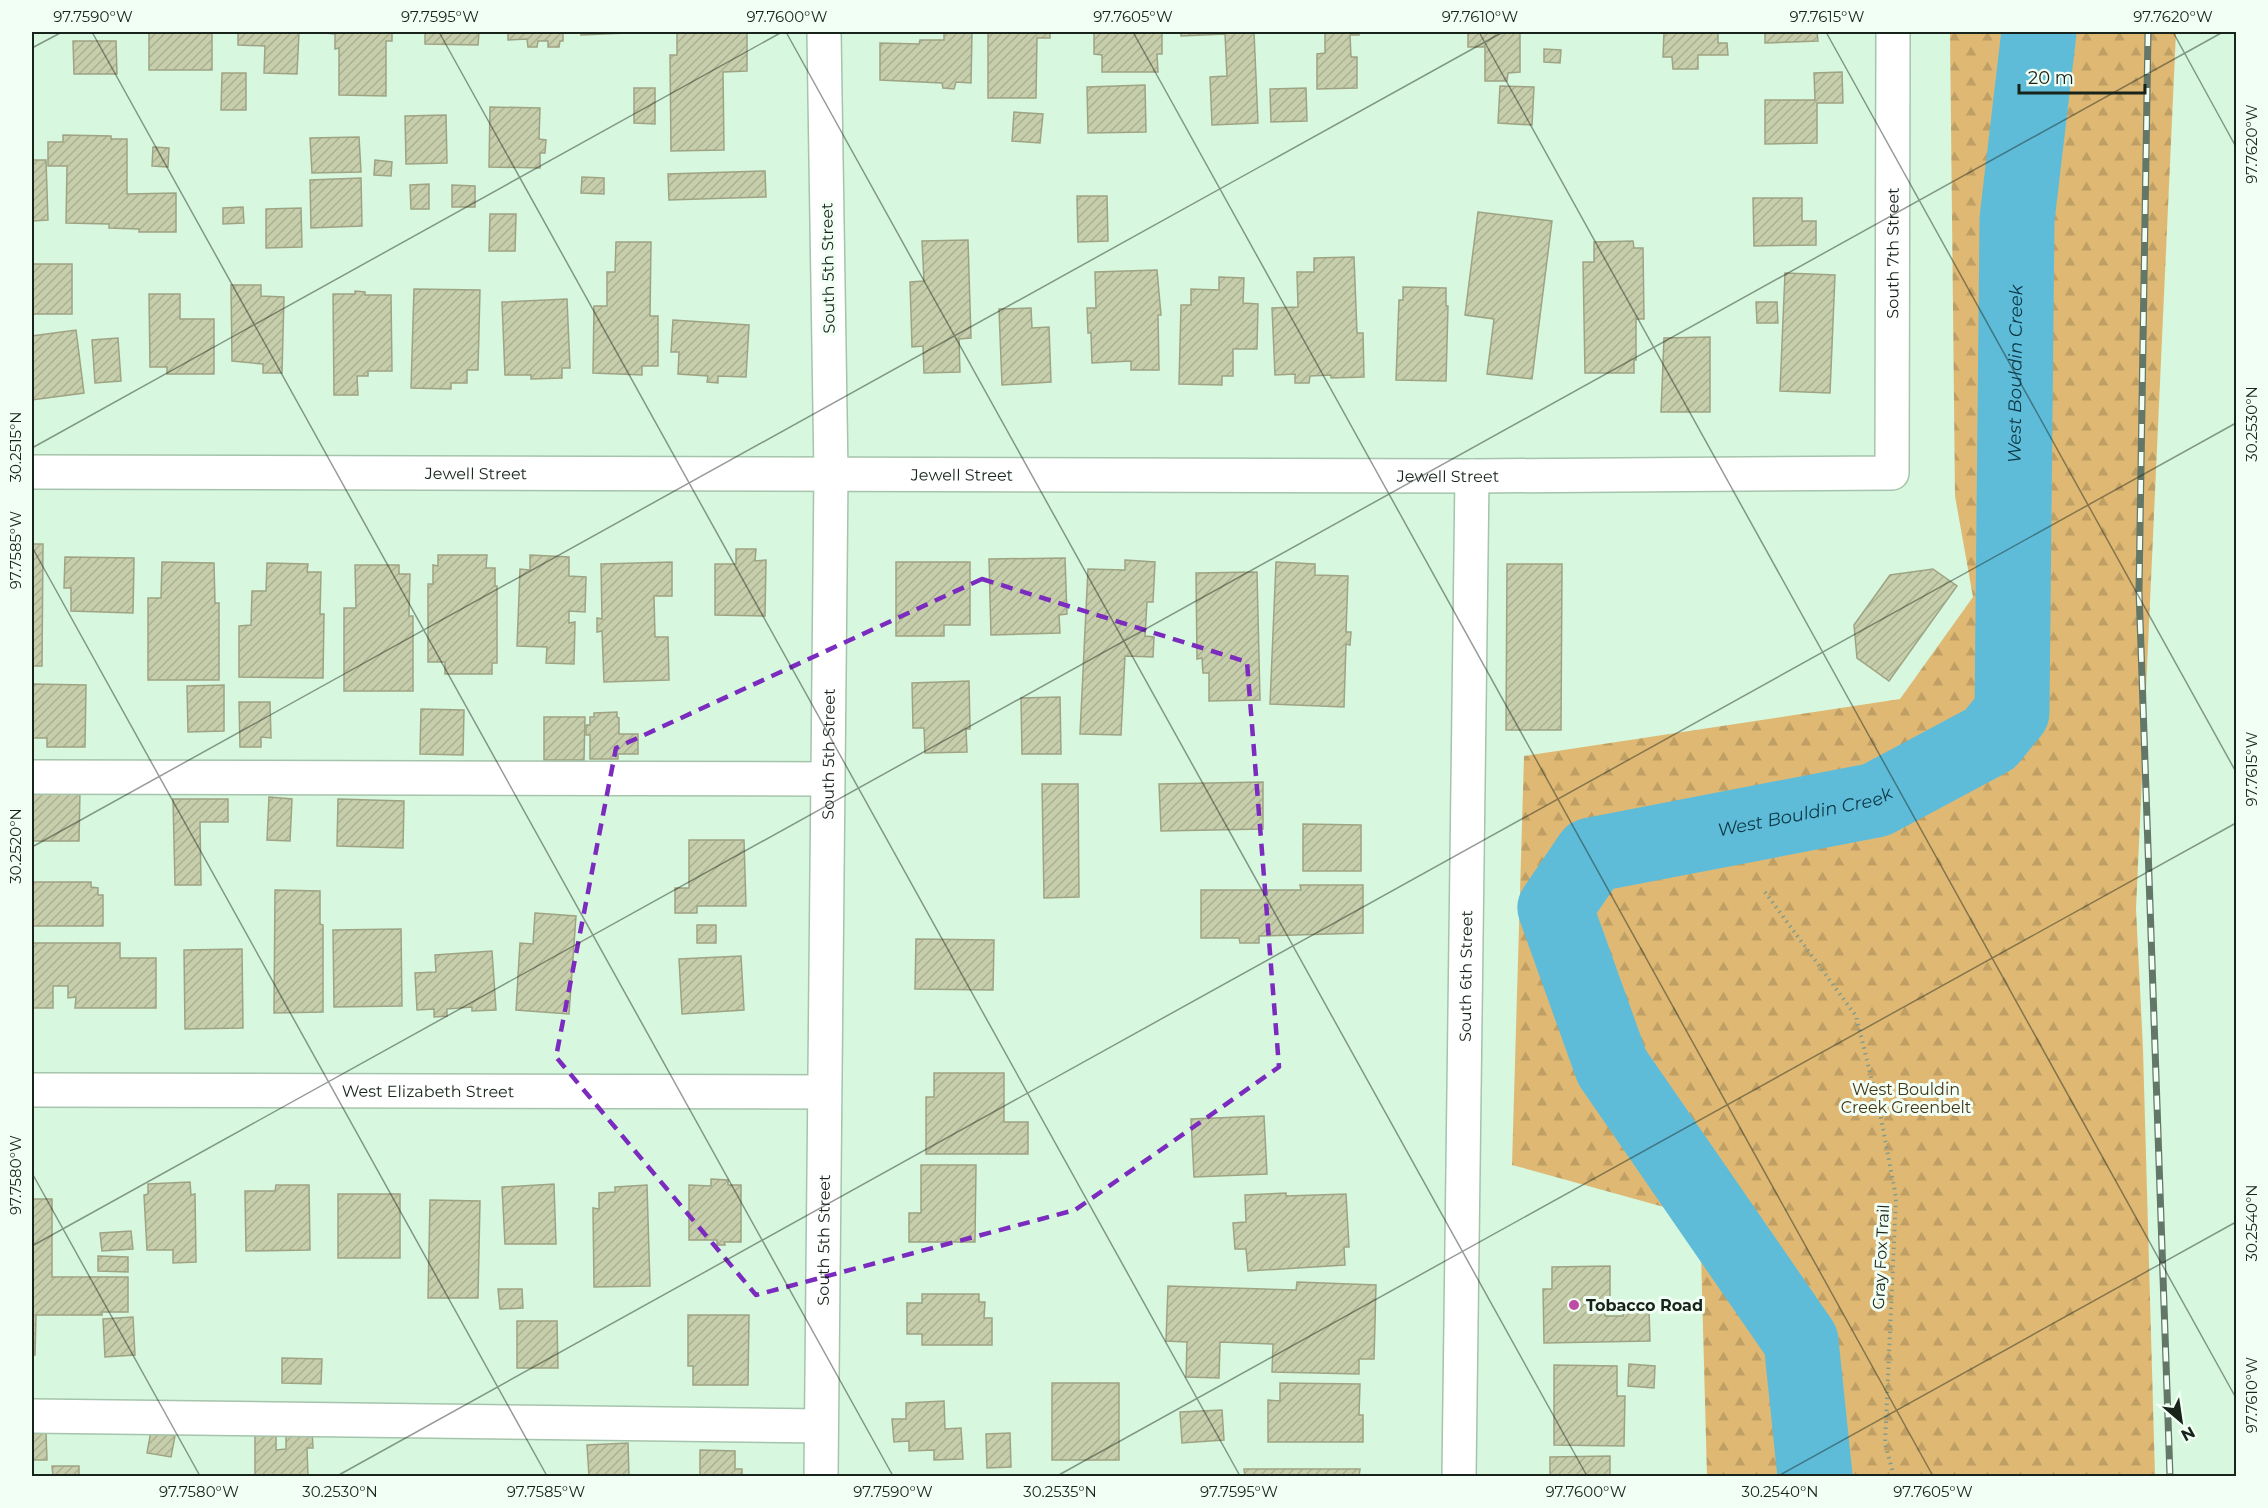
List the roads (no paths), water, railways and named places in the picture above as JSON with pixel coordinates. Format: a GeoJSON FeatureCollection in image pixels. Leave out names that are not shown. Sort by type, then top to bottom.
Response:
{"type":"FeatureCollection","features":[{"type":"Feature","properties":{"kind":"street","name":"South 5th Street"},"geometry":{"type":"LineString","coordinates":[[821,1476],[831,474],[824,32]]}},
{"type":"Feature","properties":{"kind":"street","name":"South 7th Street"},"geometry":{"type":"LineString","coordinates":[[1892,473],[1893,32]]}},
{"type":"Feature","properties":{"kind":"street","name":"Jewell Street"},"geometry":{"type":"LineString","coordinates":[[32,472],[1472,476],[1892,473]]}},
{"type":"Feature","properties":{"kind":"street","name":"South 6th Street"},"geometry":{"type":"LineString","coordinates":[[1459,1476],[1472,476]]}},
{"type":"Feature","properties":{"kind":"street"},"geometry":{"type":"LineString","coordinates":[[32,777],[827,779]]}},
{"type":"Feature","properties":{"kind":"street","name":"West Elizabeth Street"},"geometry":{"type":"LineString","coordinates":[[32,1090],[824,1092]]}},
{"type":"Feature","properties":{"kind":"street"},"geometry":{"type":"LineString","coordinates":[[32,1416],[821,1425]]}},
{"type":"Feature","properties":{"kind":"waterway","name":"West Bouldin Creek"},"geometry":{"type":"LineString","coordinates":[[1815,1476],[1801,1341],[1612,1067],[1555,908],[1591,855],[1876,800],[1990,739],[2012,712],[2017,219],[2039,32]]}},
{"type":"Feature","properties":{"kind":"railway"},"geometry":{"type":"LineString","coordinates":[[2148,32],[2139,591],[2170,1476]]}},
{"type":"Feature","properties":{"kind":"place","name":"Tobacco Road"},"geometry":{"type":"Point","coordinates":[1574,1305]}},
{"type":"Feature","properties":{"kind":"park label","name":"West Bouldin Creek Greenbelt"},"geometry":{"type":"Point","coordinates":[1906,1098]}}]}
